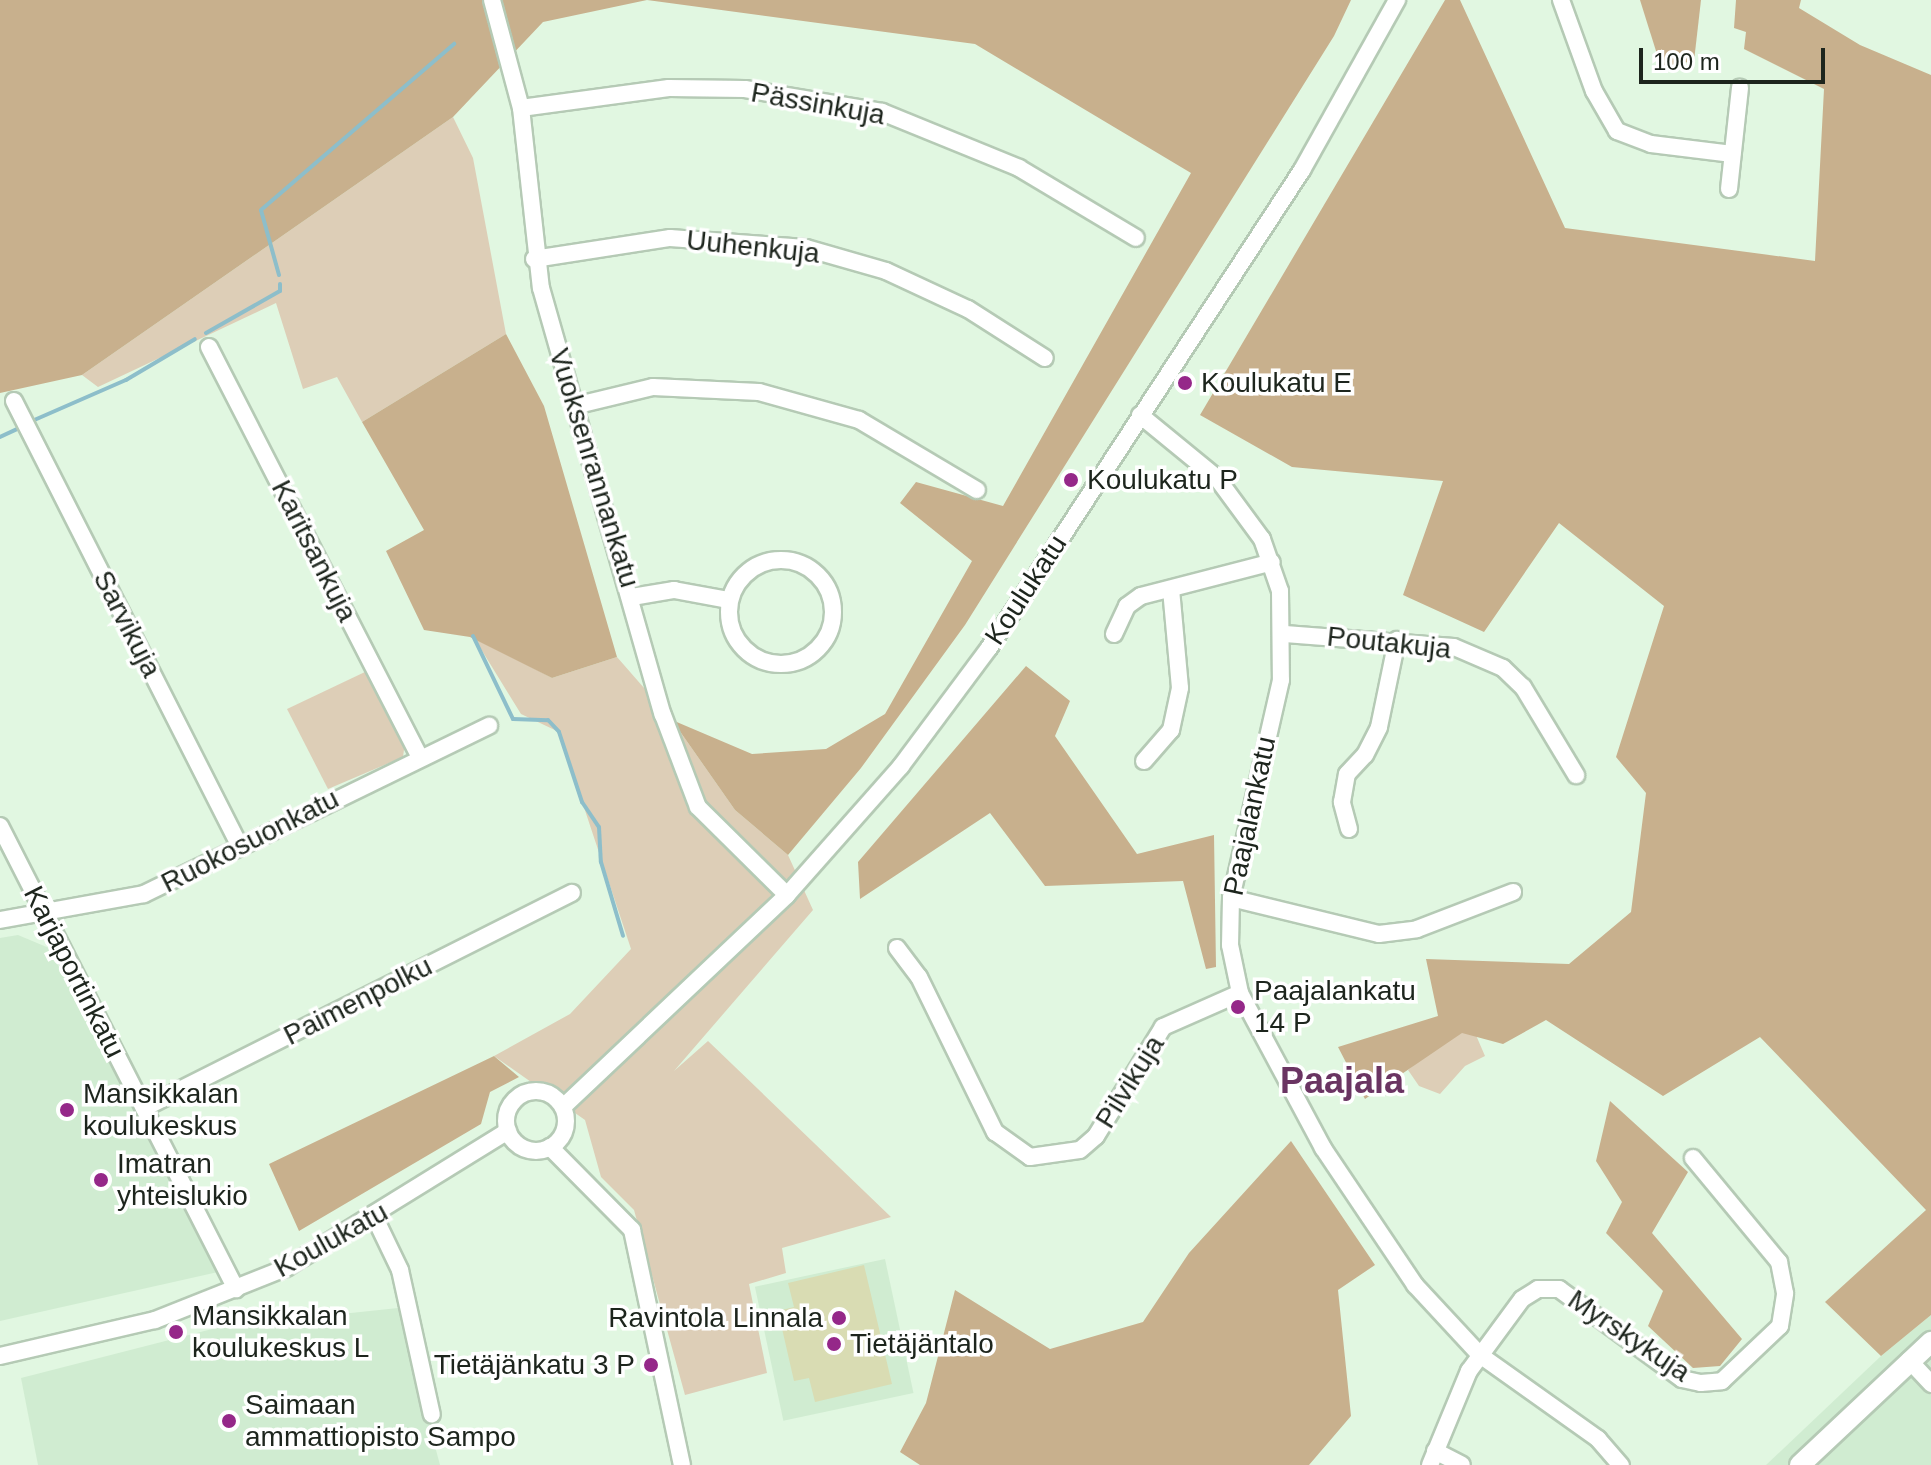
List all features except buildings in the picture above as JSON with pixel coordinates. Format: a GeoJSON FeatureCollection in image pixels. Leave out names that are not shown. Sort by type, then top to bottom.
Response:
{"type":"FeatureCollection","features":[{"type":"Feature","properties":{"kind":"main road"},"geometry":{"type":"LineString","coordinates":[[1800,1465],[1931,1342]]}},
{"type":"Feature","properties":{"kind":"street","name":"Vuoksenrannankatu"},"geometry":{"type":"LineString","coordinates":[[492,0],[521,108],[534,259],[663,715],[698,807],[787,895]]}},
{"type":"Feature","properties":{"kind":"street","name":"Koulukatu"},"geometry":{"type":"LineString","coordinates":[[563,1107],[787,895],[901,766],[980,660],[1302,170],[1397,0]]}},
{"type":"Feature","properties":{"kind":"street"},"geometry":{"type":"LineString","coordinates":[[1561,0],[1594,91],[1617,131],[1651,144],[1732,154]]}},
{"type":"Feature","properties":{"kind":"street","name":"Pässinkuja"},"geometry":{"type":"LineString","coordinates":[[521,108],[669,88],[745,89],[882,112],[1019,168],[1136,238]]}},
{"type":"Feature","properties":{"kind":"street"},"geometry":{"type":"LineString","coordinates":[[1729,189],[1740,88]]}},
{"type":"Feature","properties":{"kind":"street","name":"Uuhenkuja"},"geometry":{"type":"LineString","coordinates":[[534,259],[670,238],[806,248],[886,271],[955,303],[1045,358]]}},
{"type":"Feature","properties":{"kind":"street","name":"Karitsankuja"},"geometry":{"type":"LineString","coordinates":[[209,347],[419,756]]}},
{"type":"Feature","properties":{"kind":"street"},"geometry":{"type":"LineString","coordinates":[[574,406],[653,387],[759,392],[859,420],[977,490]]}},
{"type":"Feature","properties":{"kind":"street","name":"Sarvikuja"},"geometry":{"type":"LineString","coordinates":[[14,401],[240,846]]}},
{"type":"Feature","properties":{"kind":"street","name":"Paajalankatu"},"geometry":{"type":"LineString","coordinates":[[1140,415],[1217,478],[1272,562],[1285,634],[1281,680],[1231,898],[1230,945],[1240,993],[1380,1240],[1480,1355],[1598,1439],[1621,1465]]}},
{"type":"Feature","properties":{"kind":"street"},"geometry":{"type":"LineString","coordinates":[[790,561],[820,577],[834,610],[832,627],[818,649],[795,663],[761,660],[735,637],[729,600],[751,569],[790,561]]}},
{"type":"Feature","properties":{"kind":"street"},"geometry":{"type":"LineString","coordinates":[[1114,634],[1127,606],[1171,589],[1272,562]]}},
{"type":"Feature","properties":{"kind":"street"},"geometry":{"type":"LineString","coordinates":[[1144,761],[1171,730],[1180,688],[1171,589]]}},
{"type":"Feature","properties":{"kind":"street"},"geometry":{"type":"LineString","coordinates":[[632,597],[674,590],[729,600]]}},
{"type":"Feature","properties":{"kind":"street","name":"Poutakuja"},"geometry":{"type":"LineString","coordinates":[[1285,634],[1397,640],[1454,647],[1503,668],[1523,687],[1576,775]]}},
{"type":"Feature","properties":{"kind":"street"},"geometry":{"type":"LineString","coordinates":[[1349,829],[1342,802],[1347,774],[1365,755],[1379,727],[1397,640]]}},
{"type":"Feature","properties":{"kind":"street","name":"Ruokosuonkatu"},"geometry":{"type":"LineString","coordinates":[[0,920],[144,894],[419,756],[489,726]]}},
{"type":"Feature","properties":{"kind":"street","name":"Karjaportinkatu"},"geometry":{"type":"LineString","coordinates":[[0,826],[236,1289]]}},
{"type":"Feature","properties":{"kind":"street"},"geometry":{"type":"LineString","coordinates":[[1231,898],[1379,934],[1417,929],[1513,892]]}},
{"type":"Feature","properties":{"kind":"street","name":"Paimenpolku"},"geometry":{"type":"LineString","coordinates":[[144,1108],[572,893]]}},
{"type":"Feature","properties":{"kind":"street","name":"Pilvikuja"},"geometry":{"type":"LineString","coordinates":[[897,948],[919,977],[995,1132],[1030,1157],[1080,1150],[1096,1136],[1163,1027],[1240,993]]}},
{"type":"Feature","properties":{"kind":"street"},"geometry":{"type":"LineString","coordinates":[[549,1094],[563,1107],[563,1134],[550,1147],[525,1149],[508,1131],[508,1111],[520,1096],[549,1094]]}},
{"type":"Feature","properties":{"kind":"street","name":"Koulukatu"},"geometry":{"type":"LineString","coordinates":[[0,1356],[155,1320],[236,1289],[375,1218],[508,1131]]}},
{"type":"Feature","properties":{"kind":"street"},"geometry":{"type":"LineString","coordinates":[[550,1147],[632,1230],[682,1465]]}},
{"type":"Feature","properties":{"kind":"street","name":"Myrskykuja"},"geometry":{"type":"LineString","coordinates":[[1480,1355],[1522,1299],[1538,1289],[1559,1289],[1682,1379],[1722,1381],[1751,1357],[1780,1326],[1785,1293],[1779,1262],[1693,1158]]}},
{"type":"Feature","properties":{"kind":"street"},"geometry":{"type":"LineString","coordinates":[[375,1218],[400,1270],[432,1415]]}},
{"type":"Feature","properties":{"kind":"street"},"geometry":{"type":"LineString","coordinates":[[1462,1465],[1432,1458],[1480,1355]]}},
{"type":"Feature","properties":{"kind":"street"},"geometry":{"type":"LineString","coordinates":[[1909,1360],[1931,1384]]}},
{"type":"Feature","properties":{"kind":"shaded area"},"geometry":{"type":"Polygon","coordinates":[[[0,0],[647,0],[543,22],[453,117],[82,375],[0,393],[0,0]]]}},
{"type":"Feature","properties":{"kind":"shaded area"},"geometry":{"type":"Polygon","coordinates":[[[647,0],[1351,0],[1334,36],[965,625],[861,768],[788,855],[735,810],[672,720],[752,754],[826,749],[885,714],[972,561],[900,503],[916,482],[1003,506],[1191,173],[975,44],[647,0]]]}},
{"type":"Feature","properties":{"kind":"shaded area"},"geometry":{"type":"Polygon","coordinates":[[[1445,0],[1460,0],[1565,228],[1815,261],[1824,89],[1744,49],[1746,32],[1734,28],[1736,0],[1801,0],[1799,8],[1860,45],[1931,75],[1931,1315],[1881,1356],[1825,1302],[1926,1210],[1760,1037],[1663,1096],[1546,1020],[1503,1044],[1462,1033],[1365,1099],[1338,1047],[1438,1016],[1426,959],[1569,964],[1631,912],[1646,793],[1616,757],[1664,606],[1559,523],[1484,632],[1403,595],[1443,481],[1292,467],[1200,415],[1445,0]]]}},
{"type":"Feature","properties":{"kind":"shaded area"},"geometry":{"type":"Polygon","coordinates":[[[1640,0],[1701,0],[1694,61],[1661,67],[1640,0]]]}},
{"type":"Feature","properties":{"kind":"shaded area"},"geometry":{"type":"Polygon","coordinates":[[[453,117],[473,158],[506,334],[362,422],[337,377],[303,389],[276,303],[98,387],[82,375],[453,117]]]}},
{"type":"Feature","properties":{"kind":"shaded area"},"geometry":{"type":"Polygon","coordinates":[[[506,334],[544,406],[617,657],[552,678],[470,637],[424,630],[386,551],[424,530],[362,422],[506,334]]]}},
{"type":"Feature","properties":{"kind":"shaded area"},"geometry":{"type":"Polygon","coordinates":[[[473,636],[552,678],[617,657],[672,720],[735,810],[788,855],[813,910],[674,1071],[708,1041],[891,1217],[782,1248],[786,1273],[749,1284],[767,1373],[685,1395],[634,1210],[601,1177],[585,1120],[494,1056],[570,1014],[631,949],[559,732],[521,714],[473,636]]]}},
{"type":"Feature","properties":{"kind":"shaded area"},"geometry":{"type":"Polygon","coordinates":[[[1026,666],[1070,701],[1055,736],[1137,854],[1214,835],[1216,967],[1206,969],[1183,881],[1045,886],[990,813],[860,899],[858,862],[1026,666]]]}},
{"type":"Feature","properties":{"kind":"shaded area"},"geometry":{"type":"Polygon","coordinates":[[[367,671],[405,742],[403,757],[328,789],[287,709],[367,671]]]}},
{"type":"Feature","properties":{"kind":"shaded area","name":"Mansikkalan koulukeskus"},"geometry":{"type":"Polygon","coordinates":[[[18,935],[49,948],[218,1272],[0,1321],[0,938],[18,935]]]}},
{"type":"Feature","properties":{"kind":"shaded area"},"geometry":{"type":"Polygon","coordinates":[[[1469,1019],[1485,1056],[1465,1066],[1440,1094],[1419,1086],[1408,1070],[1469,1019]]]}},
{"type":"Feature","properties":{"kind":"shaded area"},"geometry":{"type":"Polygon","coordinates":[[[494,1056],[519,1077],[490,1092],[481,1124],[299,1231],[269,1164],[494,1056]]]}},
{"type":"Feature","properties":{"kind":"shaded area"},"geometry":{"type":"Polygon","coordinates":[[[1610,1101],[1688,1172],[1652,1233],[1742,1339],[1720,1366],[1693,1368],[1648,1326],[1663,1291],[1606,1233],[1622,1202],[1596,1161],[1610,1101]]]}},
{"type":"Feature","properties":{"kind":"shaded area"},"geometry":{"type":"Polygon","coordinates":[[[1291,1141],[1375,1265],[1338,1290],[1351,1416],[1309,1465],[920,1465],[900,1452],[926,1403],[955,1290],[1050,1349],[1143,1322],[1189,1253],[1291,1141]]]}},
{"type":"Feature","properties":{"kind":"shaded area"},"geometry":{"type":"Polygon","coordinates":[[[885,1259],[913,1393],[783,1421],[755,1287],[885,1259]]]}},
{"type":"Feature","properties":{"kind":"shaded area","name":"Saimaan ammattiopisto Sampo"},"geometry":{"type":"Polygon","coordinates":[[[398,1308],[440,1465],[38,1465],[21,1378],[220,1327],[398,1308]]]}},
{"type":"Feature","properties":{"kind":"shaded area"},"geometry":{"type":"Polygon","coordinates":[[[1931,1315],[1931,1465],[1766,1465],[1881,1356],[1931,1315]]]}},
{"type":"Feature","properties":{"kind":"waterway"},"geometry":{"type":"LineString","coordinates":[[279,275],[261,210],[454,44]]}},
{"type":"Feature","properties":{"kind":"waterway"},"geometry":{"type":"LineString","coordinates":[[206,333],[280,291],[280,284]]}},
{"type":"Feature","properties":{"kind":"waterway"},"geometry":{"type":"LineString","coordinates":[[32,421],[126,380],[195,339]]}},
{"type":"Feature","properties":{"kind":"waterway"},"geometry":{"type":"LineString","coordinates":[[0,437],[19,428]]}},
{"type":"Feature","properties":{"kind":"waterway"},"geometry":{"type":"LineString","coordinates":[[473,636],[513,719],[548,720],[559,732],[582,802],[599,827],[601,862],[623,936]]}},
{"type":"Feature","properties":{"kind":"place","name":"Koulukatu E"},"geometry":{"type":"Point","coordinates":[1185,383]}},
{"type":"Feature","properties":{"kind":"place","name":"Koulukatu P"},"geometry":{"type":"Point","coordinates":[1071,480]}},
{"type":"Feature","properties":{"kind":"place","name":"Paajalankatu 14 P"},"geometry":{"type":"Point","coordinates":[1238,1007]}},
{"type":"Feature","properties":{"kind":"place","name":"Mansikkalan koulukeskus"},"geometry":{"type":"Point","coordinates":[67,1110]}},
{"type":"Feature","properties":{"kind":"place","name":"Imatran yhteislukio"},"geometry":{"type":"Point","coordinates":[101,1180]}},
{"type":"Feature","properties":{"kind":"place","name":"Ravintola Linnala"},"geometry":{"type":"Point","coordinates":[839,1318]}},
{"type":"Feature","properties":{"kind":"place","name":"Mansikkalan koulukeskus L"},"geometry":{"type":"Point","coordinates":[176,1332]}},
{"type":"Feature","properties":{"kind":"place","name":"Tietäjäntalo"},"geometry":{"type":"Point","coordinates":[834,1344]}},
{"type":"Feature","properties":{"kind":"place","name":"Tietäjänkatu 3 P"},"geometry":{"type":"Point","coordinates":[651,1365]}},
{"type":"Feature","properties":{"kind":"place","name":"Saimaan ammattiopisto Sampo"},"geometry":{"type":"Point","coordinates":[229,1421]}},
{"type":"Feature","properties":{"kind":"district","name":"Paajala"},"geometry":{"type":"Point","coordinates":[1342,1081]}}]}
